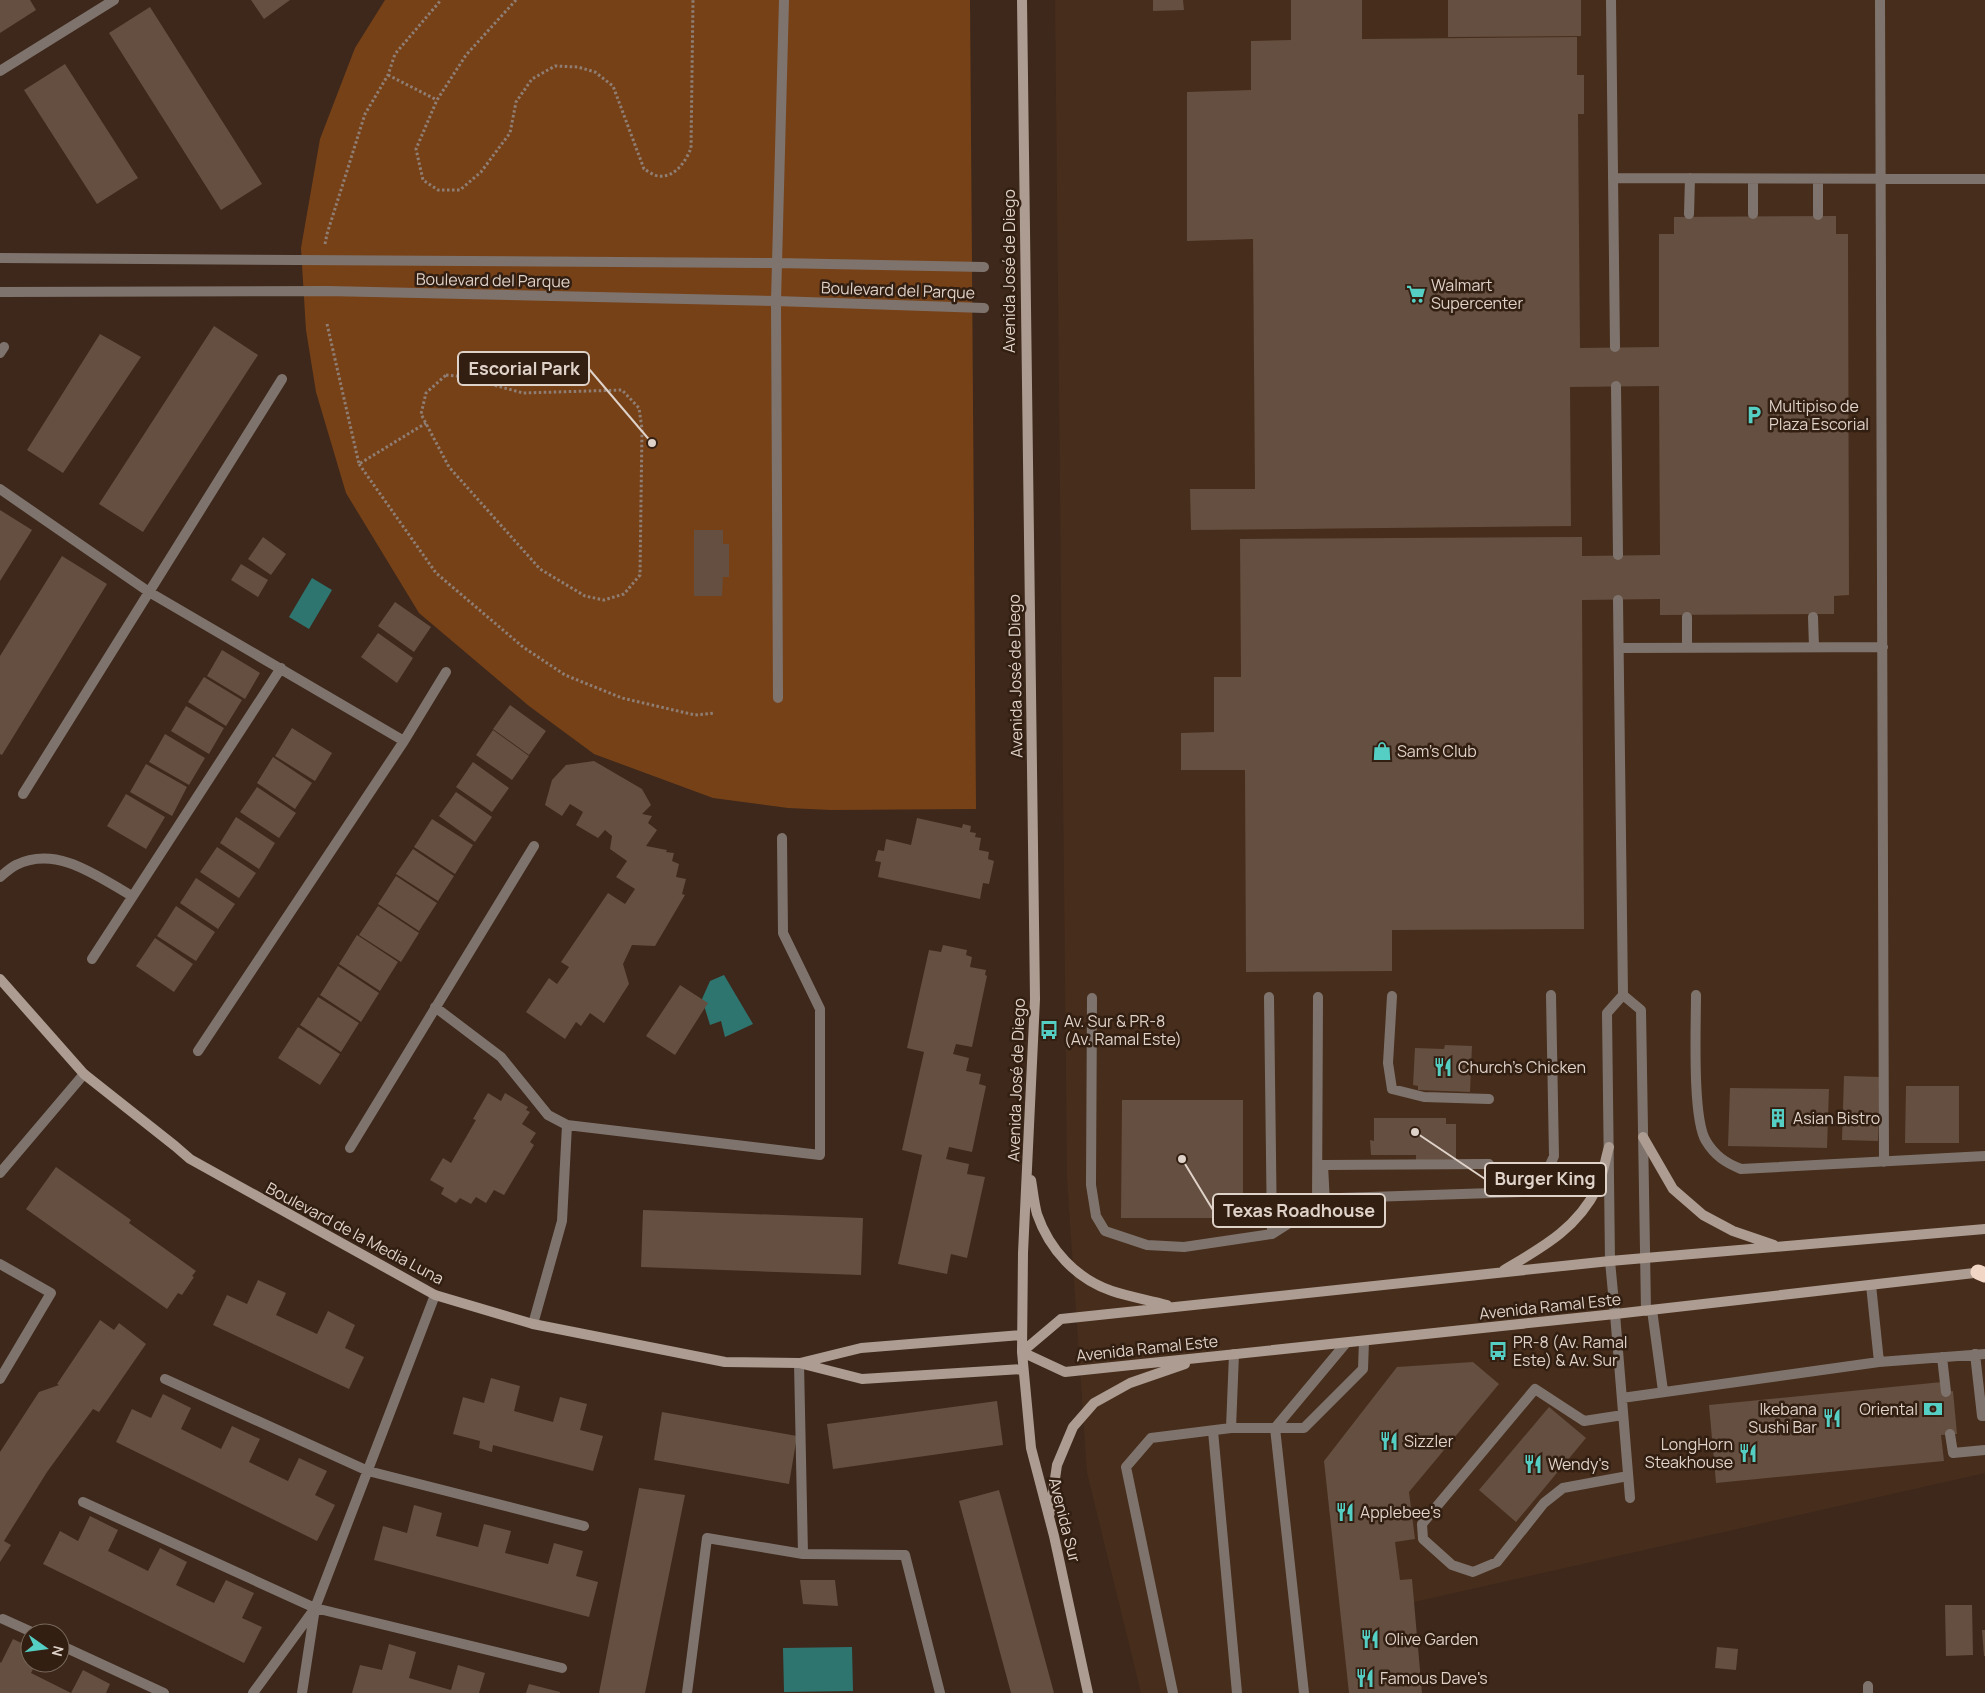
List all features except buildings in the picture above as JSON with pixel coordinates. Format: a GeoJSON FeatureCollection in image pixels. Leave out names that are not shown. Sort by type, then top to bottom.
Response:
{"type":"FeatureCollection","features":[{"type":"Feature","properties":{"kind":"street"},"geometry":{"type":"LineString","coordinates":[[0,70],[114,0]]}},
{"type":"Feature","properties":{"kind":"street"},"geometry":{"type":"LineString","coordinates":[[778,698],[776,301],[784,0]]}},
{"type":"Feature","properties":{"kind":"street","name":"Avenida José de Diego"},"geometry":{"type":"LineString","coordinates":[[1022,0],[1024,314],[1035,999],[1023,1253],[1022,1352]]}},
{"type":"Feature","properties":{"kind":"street"},"geometry":{"type":"LineString","coordinates":[[1611,0],[1615,347]]}},
{"type":"Feature","properties":{"kind":"street"},"geometry":{"type":"LineString","coordinates":[[1880,0],[1884,1162]]}},
{"type":"Feature","properties":{"kind":"street"},"geometry":{"type":"LineString","coordinates":[[1613,178],[1985,179]]}},
{"type":"Feature","properties":{"kind":"street"},"geometry":{"type":"LineString","coordinates":[[1690,178],[1690,214]]}},
{"type":"Feature","properties":{"kind":"street"},"geometry":{"type":"LineString","coordinates":[[1753,179],[1753,214]]}},
{"type":"Feature","properties":{"kind":"street"},"geometry":{"type":"LineString","coordinates":[[1818,179],[1818,215]]}},
{"type":"Feature","properties":{"kind":"street","name":"Boulevard del Parque"},"geometry":{"type":"LineString","coordinates":[[0,258],[777,263],[984,267]]}},
{"type":"Feature","properties":{"kind":"street","name":"Boulevard del Parque"},"geometry":{"type":"LineString","coordinates":[[0,292],[327,291],[776,301],[984,308]]}},
{"type":"Feature","properties":{"kind":"street"},"geometry":{"type":"LineString","coordinates":[[23,794],[282,379]]}},
{"type":"Feature","properties":{"kind":"street"},"geometry":{"type":"LineString","coordinates":[[1616,386],[1618,555]]}},
{"type":"Feature","properties":{"kind":"street"},"geometry":{"type":"LineString","coordinates":[[0,489],[148,592],[404,741]]}},
{"type":"Feature","properties":{"kind":"street"},"geometry":{"type":"LineString","coordinates":[[1618,600],[1623,994],[1607,1013],[1610,1261],[1630,1498]]}},
{"type":"Feature","properties":{"kind":"street"},"geometry":{"type":"LineString","coordinates":[[1687,617],[1687,648]]}},
{"type":"Feature","properties":{"kind":"street"},"geometry":{"type":"LineString","coordinates":[[1814,617],[1814,647]]}},
{"type":"Feature","properties":{"kind":"street"},"geometry":{"type":"LineString","coordinates":[[1619,648],[1883,647]]}},
{"type":"Feature","properties":{"kind":"street"},"geometry":{"type":"LineString","coordinates":[[92,959],[281,668]]}},
{"type":"Feature","properties":{"kind":"street"},"geometry":{"type":"LineString","coordinates":[[198,1051],[404,741],[446,672]]}},
{"type":"Feature","properties":{"kind":"street"},"geometry":{"type":"LineString","coordinates":[[435,1007],[501,1057],[548,1115],[567,1125],[820,1155],[820,1009],[783,933],[782,838]]}},
{"type":"Feature","properties":{"kind":"street"},"geometry":{"type":"LineString","coordinates":[[350,1148],[534,846]]}},
{"type":"Feature","properties":{"kind":"street"},"geometry":{"type":"LineString","coordinates":[[0,877],[16,865],[44,858],[76,864],[132,896]]}},
{"type":"Feature","properties":{"kind":"street","name":"Boulevard de la Media Luna"},"geometry":{"type":"LineString","coordinates":[[0,979],[84,1074],[190,1159],[435,1295],[533,1324],[725,1362],[799,1363],[862,1379],[1024,1369]]}},
{"type":"Feature","properties":{"kind":"street"},"geometry":{"type":"LineString","coordinates":[[1623,994],[1641,1010],[1645,1258],[1649,1310],[1663,1391]]}},
{"type":"Feature","properties":{"kind":"street"},"geometry":{"type":"LineString","coordinates":[[1092,998],[1091,1185],[1096,1216],[1105,1231],[1148,1245],[1184,1247],[1272,1234],[1339,1198],[1523,1192],[1543,1181],[1554,1156],[1551,995]]}},
{"type":"Feature","properties":{"kind":"street"},"geometry":{"type":"LineString","coordinates":[[1696,995],[1698,1118],[1705,1140],[1723,1161],[1741,1169],[1985,1156]]}},
{"type":"Feature","properties":{"kind":"street"},"geometry":{"type":"LineString","coordinates":[[1392,996],[1388,1063],[1392,1089],[1424,1097],[1489,1099]]}},
{"type":"Feature","properties":{"kind":"street"},"geometry":{"type":"LineString","coordinates":[[1269,997],[1272,1234]]}},
{"type":"Feature","properties":{"kind":"street"},"geometry":{"type":"LineString","coordinates":[[1318,997],[1321,1206]]}},
{"type":"Feature","properties":{"kind":"street"},"geometry":{"type":"LineString","coordinates":[[0,1173],[84,1074]]}},
{"type":"Feature","properties":{"kind":"street"},"geometry":{"type":"LineString","coordinates":[[533,1324],[562,1221],[567,1125]]}},
{"type":"Feature","properties":{"kind":"street"},"geometry":{"type":"LineString","coordinates":[[1643,1137],[1673,1189],[1703,1216],[1733,1231],[1780,1246]]}},
{"type":"Feature","properties":{"kind":"street"},"geometry":{"type":"LineString","coordinates":[[1500,1272],[1561,1235],[1583,1210],[1598,1187],[1609,1147]]}},
{"type":"Feature","properties":{"kind":"street"},"geometry":{"type":"LineString","coordinates":[[1321,1206],[1324,1165],[1490,1164]]}},
{"type":"Feature","properties":{"kind":"street"},"geometry":{"type":"LineString","coordinates":[[1028,1165],[1037,1214],[1049,1240],[1064,1261],[1087,1279],[1111,1291],[1176,1307]]}},
{"type":"Feature","properties":{"kind":"street"},"geometry":{"type":"LineString","coordinates":[[1022,1352],[1061,1319],[1610,1261],[1985,1229]]}},
{"type":"Feature","properties":{"kind":"street"},"geometry":{"type":"LineString","coordinates":[[0,1379],[51,1293],[1,1266]]}},
{"type":"Feature","properties":{"kind":"street","name":"Avenida Ramal Este"},"geometry":{"type":"LineString","coordinates":[[1022,1352],[1065,1372],[1983,1273]]}},
{"type":"Feature","properties":{"kind":"street"},"geometry":{"type":"LineString","coordinates":[[1871,1285],[1879,1362]]}},
{"type":"Feature","properties":{"kind":"street"},"geometry":{"type":"LineString","coordinates":[[302,1693],[315,1608],[435,1295]]}},
{"type":"Feature","properties":{"kind":"street","name":"Boulevard de la Media Luna"},"geometry":{"type":"LineString","coordinates":[[799,1363],[861,1348],[1022,1335]]}},
{"type":"Feature","properties":{"kind":"street"},"geometry":{"type":"LineString","coordinates":[[1173,1693],[1126,1467],[1151,1438],[1231,1428],[1304,1428],[1363,1369],[1364,1341]]}},
{"type":"Feature","properties":{"kind":"street"},"geometry":{"type":"LineString","coordinates":[[1304,1693],[1275,1428],[1346,1343]]}},
{"type":"Feature","properties":{"kind":"street","name":"Avenida Sur"},"geometry":{"type":"LineString","coordinates":[[1022,1352],[1031,1448],[1050,1519],[1088,1693]]}},
{"type":"Feature","properties":{"kind":"street"},"geometry":{"type":"LineString","coordinates":[[1231,1428],[1234,1354]]}},
{"type":"Feature","properties":{"kind":"street"},"geometry":{"type":"LineString","coordinates":[[1622,1398],[1879,1362],[1980,1354],[1982,1416],[1985,1416]]}},
{"type":"Feature","properties":{"kind":"street"},"geometry":{"type":"LineString","coordinates":[[1942,1357],[1946,1392]]}},
{"type":"Feature","properties":{"kind":"street"},"geometry":{"type":"LineString","coordinates":[[1050,1519],[1057,1465],[1073,1427],[1094,1403],[1130,1383],[1202,1358]]}},
{"type":"Feature","properties":{"kind":"street"},"geometry":{"type":"LineString","coordinates":[[799,1363],[803,1554]]}},
{"type":"Feature","properties":{"kind":"street"},"geometry":{"type":"LineString","coordinates":[[165,1379],[368,1471],[584,1526]]}},
{"type":"Feature","properties":{"kind":"street"},"geometry":{"type":"LineString","coordinates":[[1623,1415],[1584,1421],[1535,1389],[1422,1524],[1423,1539],[1452,1565],[1473,1572],[1497,1562],[1544,1503],[1563,1488],[1628,1476]]}},
{"type":"Feature","properties":{"kind":"street"},"geometry":{"type":"LineString","coordinates":[[1212,1431],[1237,1693]]}},
{"type":"Feature","properties":{"kind":"street"},"geometry":{"type":"LineString","coordinates":[[1950,1434],[1953,1453],[1985,1450]]}},
{"type":"Feature","properties":{"kind":"street"},"geometry":{"type":"LineString","coordinates":[[83,1502],[315,1608],[562,1668]]}},
{"type":"Feature","properties":{"kind":"street"},"geometry":{"type":"LineString","coordinates":[[687,1693],[706,1538],[803,1554],[905,1555],[940,1693]]}},
{"type":"Feature","properties":{"kind":"street"},"geometry":{"type":"LineString","coordinates":[[254,1693],[315,1608]]}},
{"type":"Feature","properties":{"kind":"street"},"geometry":{"type":"LineString","coordinates":[[3,1619],[20,1627]]}},
{"type":"Feature","properties":{"kind":"street"},"geometry":{"type":"LineString","coordinates":[[70,1650],[164,1693]]}},
{"type":"Feature","properties":{"kind":"path"},"geometry":{"type":"LineString","coordinates":[[323,260],[327,234],[365,114],[388,75],[395,54],[441,0]]}},
{"type":"Feature","properties":{"kind":"path"},"geometry":{"type":"LineString","coordinates":[[516,0],[466,55],[437,100],[416,149],[423,180],[438,190],[460,190],[481,172],[510,133],[516,102],[532,79],[555,66],[578,67],[595,72],[613,86],[644,169],[658,176],[673,173],[686,160],[691,148],[693,0]]}},
{"type":"Feature","properties":{"kind":"path"},"geometry":{"type":"LineString","coordinates":[[388,75],[437,100]]}},
{"type":"Feature","properties":{"kind":"path"},"geometry":{"type":"LineString","coordinates":[[326,324],[359,464],[436,573],[523,647],[565,675],[622,698],[695,715],[715,713]]}},
{"type":"Feature","properties":{"kind":"path"},"geometry":{"type":"LineString","coordinates":[[446,375],[464,377],[523,393],[622,390],[639,408],[642,429],[640,575],[624,594],[604,600],[585,596],[540,569],[449,467],[426,424],[421,414],[426,393],[446,375]]}},
{"type":"Feature","properties":{"kind":"path"},"geometry":{"type":"LineString","coordinates":[[359,464],[426,424]]}},
{"type":"Feature","properties":{"kind":"shaded area"},"geometry":{"type":"Polygon","coordinates":[[[385,0],[970,0],[976,809],[831,810],[788,808],[713,798],[594,754],[529,706],[419,613],[346,493],[316,392],[306,330],[301,248],[320,139],[355,48],[385,0]]]}},
{"type":"Feature","properties":{"kind":"shaded area"},"geometry":{"type":"Polygon","coordinates":[[[1055,0],[1985,0],[1985,1473],[1410,1603],[1419,1693],[1141,1693],[1087,1473],[1067,1178],[1055,0]]]}},
{"type":"Feature","properties":{"kind":"water"},"geometry":{"type":"Polygon","coordinates":[[[312,578],[332,590],[309,629],[289,617],[312,578]]]}},
{"type":"Feature","properties":{"kind":"water"},"geometry":{"type":"Polygon","coordinates":[[[724,975],[753,1024],[725,1037],[721,1021],[710,1025],[702,999],[710,981],[724,975]]]}},
{"type":"Feature","properties":{"kind":"water"},"geometry":{"type":"Polygon","coordinates":[[[852,1647],[853,1691],[784,1692],[783,1648],[852,1647]]]}},
{"type":"Feature","properties":{"kind":"place","name":"Walmart Supercenter"},"geometry":{"type":"Point","coordinates":[1416,294]}},
{"type":"Feature","properties":{"kind":"place","name":"Multipiso de Plaza Escorial"},"geometry":{"type":"Point","coordinates":[1754,415]}},
{"type":"Feature","properties":{"kind":"place","name":"Escorial Park"},"geometry":{"type":"Point","coordinates":[652,443]}},
{"type":"Feature","properties":{"kind":"place","name":"Sam's Club"},"geometry":{"type":"Point","coordinates":[1382,751]}},
{"type":"Feature","properties":{"kind":"place","name":"Av. Sur & PR-8 (Av. Ramal Este)"},"geometry":{"type":"Point","coordinates":[1049,1030]}},
{"type":"Feature","properties":{"kind":"place","name":"Church's Chicken"},"geometry":{"type":"Point","coordinates":[1443,1067]}},
{"type":"Feature","properties":{"kind":"place","name":"Asian Bistro"},"geometry":{"type":"Point","coordinates":[1778,1118]}},
{"type":"Feature","properties":{"kind":"place","name":"Burger King"},"geometry":{"type":"Point","coordinates":[1415,1132]}},
{"type":"Feature","properties":{"kind":"place","name":"Texas Roadhouse"},"geometry":{"type":"Point","coordinates":[1182,1159]}},
{"type":"Feature","properties":{"kind":"place","name":"PR-8 (Av. Ramal Este) & Av. Sur"},"geometry":{"type":"Point","coordinates":[1498,1351]}},
{"type":"Feature","properties":{"kind":"place","name":"Oriental"},"geometry":{"type":"Point","coordinates":[1933,1409]}},
{"type":"Feature","properties":{"kind":"place","name":"Ikebana Sushi Bar"},"geometry":{"type":"Point","coordinates":[1832,1418]}},
{"type":"Feature","properties":{"kind":"place","name":"Sizzler"},"geometry":{"type":"Point","coordinates":[1389,1441]}},
{"type":"Feature","properties":{"kind":"place","name":"LongHorn Steakhouse"},"geometry":{"type":"Point","coordinates":[1748,1453]}},
{"type":"Feature","properties":{"kind":"place","name":"Wendy's"},"geometry":{"type":"Point","coordinates":[1533,1464]}},
{"type":"Feature","properties":{"kind":"place","name":"Applebee's"},"geometry":{"type":"Point","coordinates":[1345,1512]}},
{"type":"Feature","properties":{"kind":"place","name":"Olive Garden"},"geometry":{"type":"Point","coordinates":[1370,1639]}},
{"type":"Feature","properties":{"kind":"place","name":"Famous Dave's"},"geometry":{"type":"Point","coordinates":[1365,1678]}}]}
